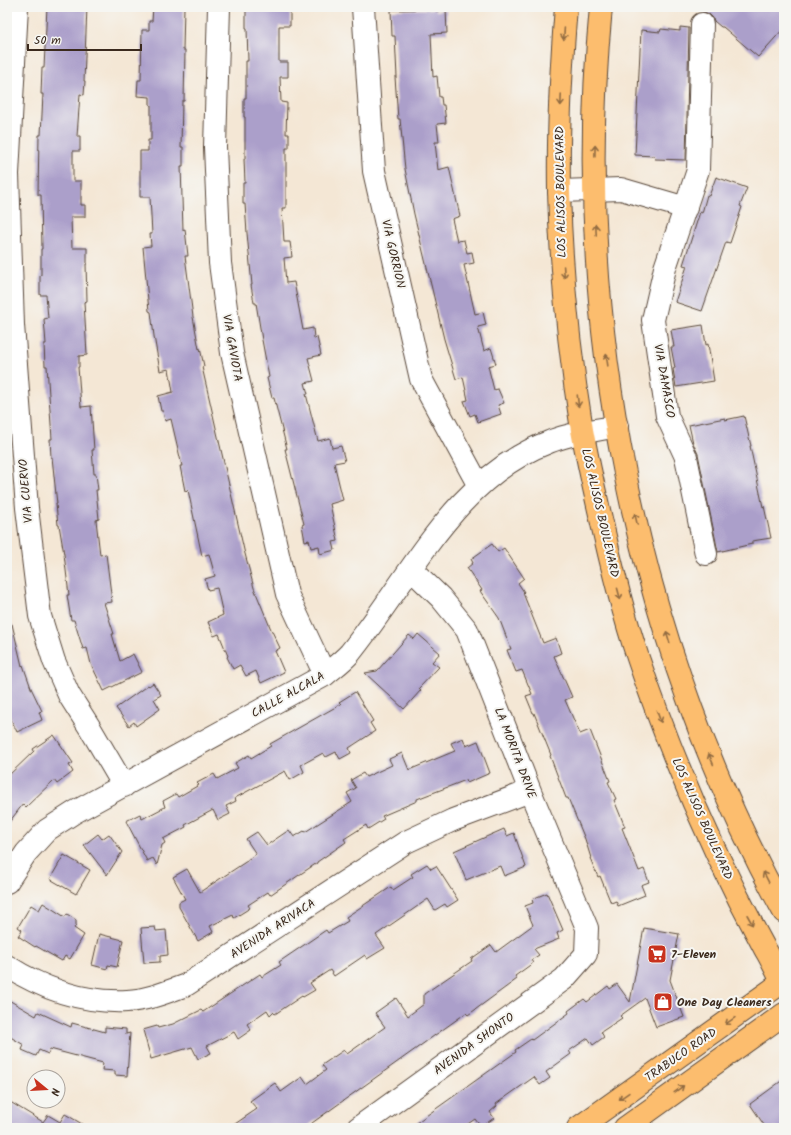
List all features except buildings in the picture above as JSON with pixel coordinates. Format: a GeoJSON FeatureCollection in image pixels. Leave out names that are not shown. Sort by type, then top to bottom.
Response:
{"type":"FeatureCollection","features":[{"type":"Feature","properties":{"kind":"main road","name":"LOS ALISOS BOULEVARD"},"geometry":{"type":"LineString","coordinates":[[566,7],[561,97],[559,191],[564,280],[570,341],[583,433],[612,568],[638,657],[660,721],[688,789],[719,861],[784,983]]}},
{"type":"Feature","properties":{"kind":"main road"},"geometry":{"type":"LineString","coordinates":[[601,7],[596,71],[594,190],[598,266],[604,334],[617,426],[629,492],[655,593],[697,724],[751,848],[784,912]]}},
{"type":"Feature","properties":{"kind":"main road","name":"TRABUCO ROAD"},"geometry":{"type":"LineString","coordinates":[[578,1128],[784,983]]}},
{"type":"Feature","properties":{"kind":"main road"},"geometry":{"type":"LineString","coordinates":[[625,1128],[784,1014]]}},
{"type":"Feature","properties":{"kind":"street","name":"VIA CUERVO"},"geometry":{"type":"LineString","coordinates":[[16,7],[8,174],[14,325],[27,508],[40,616],[54,662],[69,695],[124,786]]}},
{"type":"Feature","properties":{"kind":"street","name":"VIA GAVIOTA"},"geometry":{"type":"LineString","coordinates":[[219,7],[215,147],[220,263],[232,353],[287,594],[325,675]]}},
{"type":"Feature","properties":{"kind":"street","name":"VIA GORRION"},"geometry":{"type":"LineString","coordinates":[[363,7],[374,171],[421,379],[479,486]]}},
{"type":"Feature","properties":{"kind":"street","name":"VIA DAMASCO"},"geometry":{"type":"LineString","coordinates":[[702,24],[698,170],[665,268],[653,320],[667,416],[686,457],[706,554]]}},
{"type":"Feature","properties":{"kind":"street"},"geometry":{"type":"LineString","coordinates":[[559,191],[621,189],[686,208]]}},
{"type":"Feature","properties":{"kind":"street","name":"CALLE ALCALA"},"geometry":{"type":"LineString","coordinates":[[7,882],[26,853],[48,830],[76,812],[325,675],[349,654],[443,525],[479,486],[506,465],[522,454],[562,437],[617,426]]}},
{"type":"Feature","properties":{"kind":"street","name":"LA MORITA DRIVE"},"geometry":{"type":"LineString","coordinates":[[411,569],[441,598],[467,630],[530,791],[587,928],[586,954]]}},
{"type":"Feature","properties":{"kind":"street","name":"AVENIDA ARIVACA"},"geometry":{"type":"LineString","coordinates":[[7,966],[18,973],[56,991],[92,1000],[127,1001],[156,996],[186,985],[406,842],[453,820],[530,791]]}},
{"type":"Feature","properties":{"kind":"street","name":"AVENIDA SHONTO"},"geometry":{"type":"LineString","coordinates":[[358,1128],[564,979],[586,954]]}},
{"type":"Feature","properties":{"kind":"place","name":"7-Eleven"},"geometry":{"type":"Point","coordinates":[657,954]}},
{"type":"Feature","properties":{"kind":"place","name":"One Day Cleaners"},"geometry":{"type":"Point","coordinates":[663,1002]}}]}
